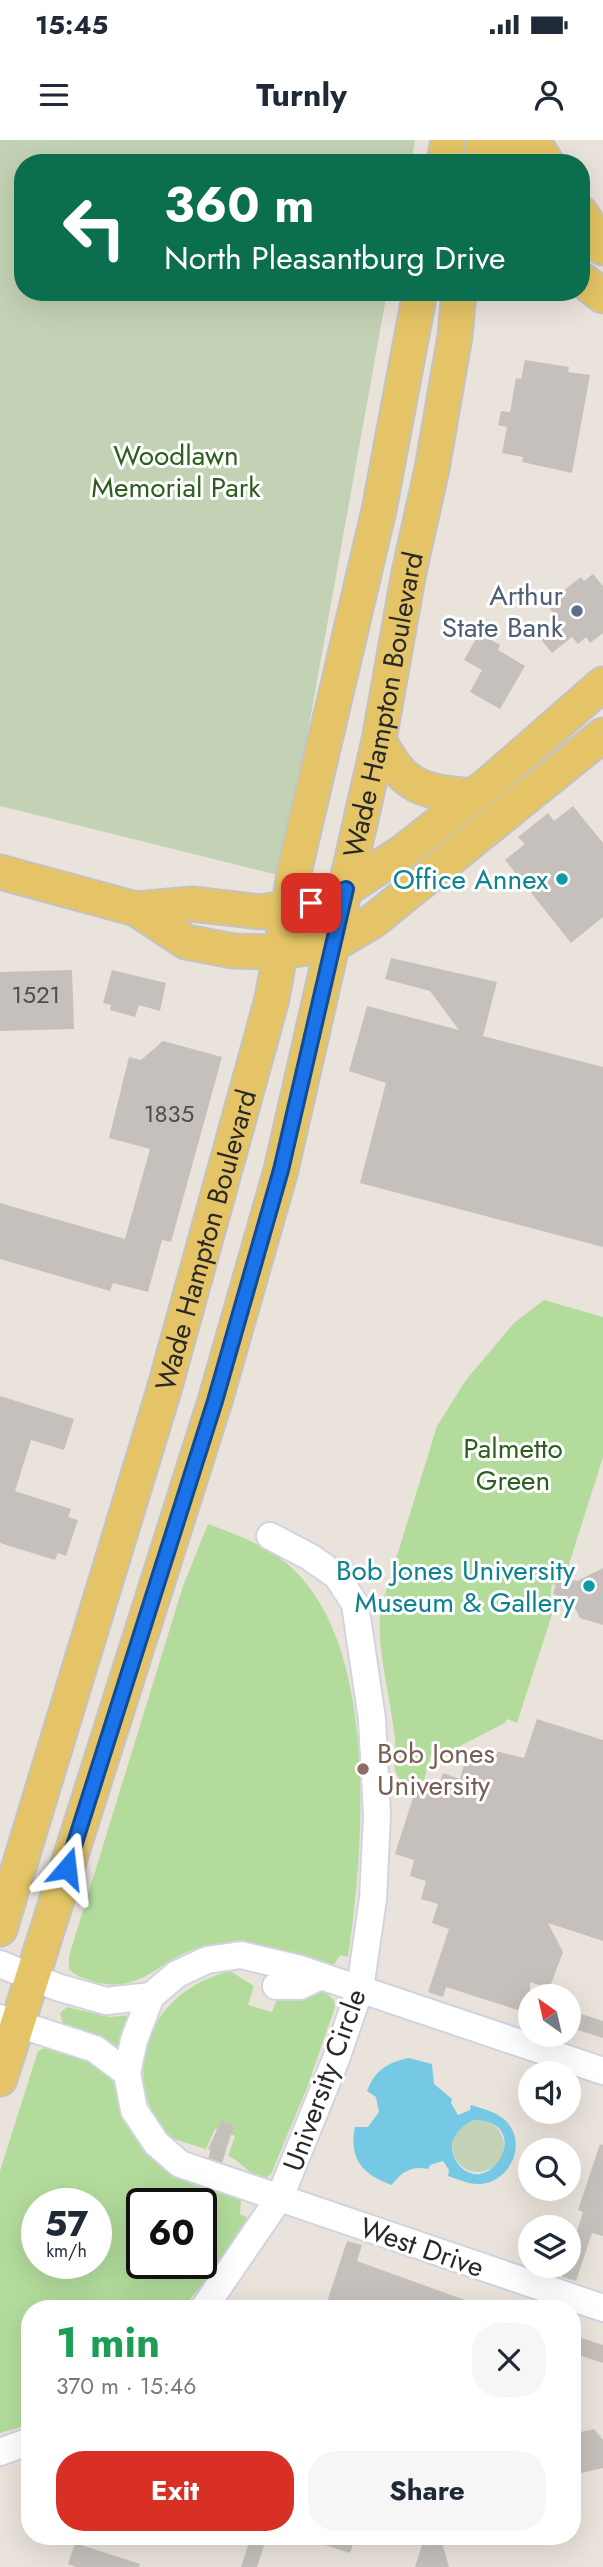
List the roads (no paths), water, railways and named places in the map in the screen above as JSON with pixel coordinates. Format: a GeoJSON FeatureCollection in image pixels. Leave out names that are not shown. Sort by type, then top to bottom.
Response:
{"type":"FeatureCollection","features":[{"type":"Feature","properties":{"kind":"main road"},"geometry":{"type":"LineString","coordinates":[[590,227],[603,248]]}},
{"type":"Feature","properties":{"kind":"main road","name":"Wade Hampton Boulevard"},"geometry":{"type":"LineString","coordinates":[[3,1899],[48,1778],[206,1238],[272,999],[288,909],[379,510],[418,301]]}},
{"type":"Feature","properties":{"kind":"main road","name":"Wade Hampton Boulevard"},"geometry":{"type":"LineString","coordinates":[[0,2079],[9,2021],[33,1975],[215,1401],[281,1170],[379,740],[407,585],[432,469],[455,335],[458,301]]}},
{"type":"Feature","properties":{"kind":"main road"},"geometry":{"type":"LineString","coordinates":[[136,909],[192,904],[262,912],[288,909],[346,889],[404,851],[603,684]]}},
{"type":"Feature","properties":{"kind":"main road"},"geometry":{"type":"LineString","coordinates":[[0,872],[136,909],[186,942],[233,951],[280,952],[334,944],[373,921],[603,736]]}},
{"type":"Feature","properties":{"kind":"main road"},"geometry":{"type":"LineString","coordinates":[[379,740],[391,764],[418,788],[472,796]]}},
{"type":"Feature","properties":{"kind":"main road"},"geometry":{"type":"LineString","coordinates":[[257,1053],[305,1062]]}},
{"type":"Feature","properties":{"kind":"main road"},"geometry":{"type":"LineString","coordinates":[[206,1238],[257,1252]]}},
{"type":"Feature","properties":{"kind":"main road"},"geometry":{"type":"LineString","coordinates":[[48,1778],[92,1788]]}},
{"type":"Feature","properties":{"kind":"street","name":"University Circle"},"geometry":{"type":"LineString","coordinates":[[209,2300],[280,2197],[336,2059],[360,1989],[373,1899],[376,1815],[372,1719],[355,1604],[337,1576],[310,1557],[270,1536]]}},
{"type":"Feature","properties":{"kind":"street"},"geometry":{"type":"LineString","coordinates":[[236,2185],[237,2173],[233,2166],[216,2158],[186,2151],[167,2153],[156,2143],[134,2110],[127,2073],[134,2040],[151,1996],[177,1974],[207,1960],[241,1955],[321,1976],[603,2071]]}},
{"type":"Feature","properties":{"kind":"street"},"geometry":{"type":"LineString","coordinates":[[225,1957],[268,1983],[300,1986],[321,1976]]}},
{"type":"Feature","properties":{"kind":"street"},"geometry":{"type":"LineString","coordinates":[[0,1964],[33,1975],[57,1987],[106,2001],[151,1996]]}},
{"type":"Feature","properties":{"kind":"street"},"geometry":{"type":"LineString","coordinates":[[9,2021],[95,2049],[127,2073]]}},
{"type":"Feature","properties":{"kind":"street","name":"West Drive"},"geometry":{"type":"LineString","coordinates":[[167,2153],[180,2164],[236,2185],[280,2197],[580,2300]]}},
{"type":"Feature","properties":{"kind":"street","name":"West Drive"},"geometry":{"type":"LineString","coordinates":[[581,2300],[603,2308]]}},
{"type":"Feature","properties":{"kind":"street"},"geometry":{"type":"LineString","coordinates":[[0,2452],[21,2444]]}},
{"type":"Feature","properties":{"kind":"water"},"geometry":{"type":"Polygon","coordinates":[[[409,2058],[432,2064],[434,2084],[452,2099],[451,2103],[458,2115],[470,2110],[471,2105],[494,2113],[506,2121],[515,2140],[515,2151],[500,2177],[491,2182],[468,2183],[448,2176],[449,2170],[443,2161],[430,2165],[428,2169],[407,2171],[392,2185],[373,2177],[360,2165],[354,2148],[355,2127],[368,2127],[379,2112],[376,2097],[367,2091],[378,2072],[409,2058]],[[474,2120],[462,2127],[454,2138],[454,2157],[458,2164],[470,2173],[483,2173],[493,2167],[501,2157],[505,2144],[502,2133],[492,2124],[474,2120]]]}},
{"type":"Feature","properties":{"kind":"tunnel"},"geometry":{"type":"LineString","coordinates":[[209,2156],[223,2160]]}},
{"type":"Feature","properties":{"kind":"place","name":"Arthur State Bank"},"geometry":{"type":"Point","coordinates":[577,611]}},
{"type":"Feature","properties":{"kind":"place","name":"Office Annex"},"geometry":{"type":"Point","coordinates":[562,879]}},
{"type":"Feature","properties":{"kind":"place","name":"Bob Jones University Museum & Gallery"},"geometry":{"type":"Point","coordinates":[589,1586]}},
{"type":"Feature","properties":{"kind":"place","name":"Bob Jones University"},"geometry":{"type":"Point","coordinates":[363,1769]}},
{"type":"Feature","properties":{"kind":"park label","name":"Woodlawn Memorial Park"},"geometry":{"type":"Point","coordinates":[176,471]}},
{"type":"Feature","properties":{"kind":"park label","name":"Palmetto Green"},"geometry":{"type":"Point","coordinates":[513,1464]}}]}
